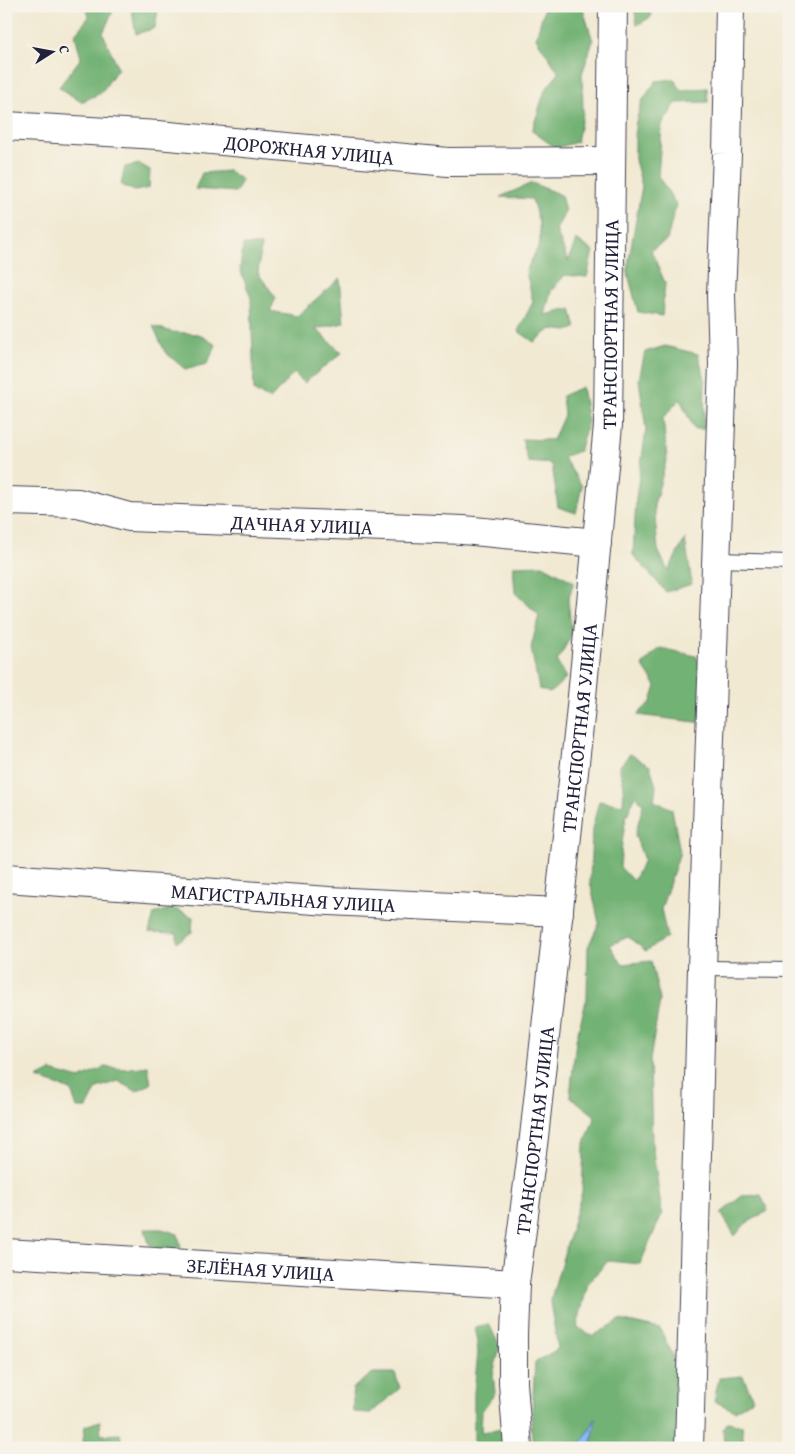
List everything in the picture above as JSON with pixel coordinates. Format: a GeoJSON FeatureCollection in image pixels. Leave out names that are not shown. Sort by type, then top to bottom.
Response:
{"type":"FeatureCollection","features":[{"type":"Feature","properties":{"kind":"street","name":"ТРАНСПОРТНАЯ УЛИЦА"},"geometry":{"type":"LineString","coordinates":[[518,1448],[513,1383],[516,1284],[559,912],[608,425],[613,6]]}},
{"type":"Feature","properties":{"kind":"street"},"geometry":{"type":"LineString","coordinates":[[689,1448],[702,968],[723,364],[721,295],[727,154],[730,6]]}},
{"type":"Feature","properties":{"kind":"street","name":"ДОРОЖНАЯ УЛИЦА"},"geometry":{"type":"LineString","coordinates":[[6,126],[158,135],[448,162],[611,161]]}},
{"type":"Feature","properties":{"kind":"street","name":"ДАЧНАЯ УЛИЦА"},"geometry":{"type":"LineString","coordinates":[[6,501],[78,503],[129,517],[463,530],[597,543]]}},
{"type":"Feature","properties":{"kind":"street","name":"МАГИСТРАЛЬНАЯ УЛИЦА"},"geometry":{"type":"LineString","coordinates":[[6,878],[329,901],[559,912]]}},
{"type":"Feature","properties":{"kind":"street","name":"ЗЕЛЁНАЯ УЛИЦА"},"geometry":{"type":"LineString","coordinates":[[6,1253],[516,1284]]}},
{"type":"Feature","properties":{"kind":"lane"},"geometry":{"type":"LineString","coordinates":[[716,560],[789,562]]}},
{"type":"Feature","properties":{"kind":"lane"},"geometry":{"type":"LineString","coordinates":[[702,968],[789,970]]}},
{"type":"Feature","properties":{"kind":"green space"},"geometry":{"type":"Polygon","coordinates":[[[86,6],[115,6],[103,33],[118,68],[101,93],[81,102],[59,87],[81,58],[75,34],[89,17],[86,6]]]}},
{"type":"Feature","properties":{"kind":"green space"},"geometry":{"type":"Polygon","coordinates":[[[131,6],[160,6],[155,28],[136,34],[131,6]]]}},
{"type":"Feature","properties":{"kind":"green space"},"geometry":{"type":"Polygon","coordinates":[[[545,6],[582,6],[593,41],[582,74],[583,112],[577,142],[556,148],[532,131],[545,90],[559,73],[536,38],[545,6]]]}},
{"type":"Feature","properties":{"kind":"green space"},"geometry":{"type":"Polygon","coordinates":[[[634,6],[650,6],[651,17],[637,25],[634,6]]]}},
{"type":"Feature","properties":{"kind":"green space"},"geometry":{"type":"Polygon","coordinates":[[[674,79],[681,90],[707,88],[708,102],[676,103],[662,125],[658,176],[676,204],[667,240],[651,250],[665,283],[662,316],[638,312],[627,270],[642,186],[635,160],[635,125],[642,101],[656,81],[674,79]]]}},
{"type":"Feature","properties":{"kind":"green space"},"geometry":{"type":"Polygon","coordinates":[[[140,164],[150,170],[149,188],[135,191],[121,185],[125,167],[140,164]]]}},
{"type":"Feature","properties":{"kind":"green space"},"geometry":{"type":"Polygon","coordinates":[[[229,171],[242,180],[236,192],[195,189],[202,173],[229,171]]]}},
{"type":"Feature","properties":{"kind":"green space"},"geometry":{"type":"Polygon","coordinates":[[[532,183],[561,195],[565,212],[556,230],[568,261],[576,240],[593,251],[587,277],[565,275],[551,291],[545,315],[571,309],[576,328],[567,331],[551,329],[534,342],[518,331],[533,302],[526,271],[540,243],[539,223],[532,199],[500,197],[532,183]]]}},
{"type":"Feature","properties":{"kind":"green space"},"geometry":{"type":"Polygon","coordinates":[[[243,245],[261,245],[258,273],[276,298],[270,311],[297,316],[340,278],[344,323],[316,329],[342,353],[304,383],[294,373],[270,399],[254,391],[251,298],[240,269],[243,245]]]}},
{"type":"Feature","properties":{"kind":"green space"},"geometry":{"type":"Polygon","coordinates":[[[153,326],[172,332],[198,334],[216,345],[207,364],[185,369],[165,352],[153,326]]]}},
{"type":"Feature","properties":{"kind":"green space"},"geometry":{"type":"Polygon","coordinates":[[[665,346],[698,354],[705,379],[704,429],[694,429],[680,399],[663,418],[667,458],[654,505],[658,550],[668,571],[685,539],[692,584],[666,592],[633,555],[636,498],[646,430],[639,379],[645,352],[665,346]]]}},
{"type":"Feature","properties":{"kind":"green space"},"geometry":{"type":"Polygon","coordinates":[[[582,387],[588,422],[579,451],[563,457],[582,486],[576,513],[558,507],[552,464],[528,462],[522,439],[553,440],[564,415],[562,396],[582,387]]]}},
{"type":"Feature","properties":{"kind":"green space"},"geometry":{"type":"Polygon","coordinates":[[[543,565],[574,582],[568,600],[572,634],[557,662],[566,678],[550,693],[539,689],[531,648],[539,615],[515,593],[513,566],[543,565]]]}},
{"type":"Feature","properties":{"kind":"green space"},"geometry":{"type":"Polygon","coordinates":[[[660,648],[696,656],[708,680],[704,723],[637,715],[651,702],[656,686],[642,665],[660,648]]]}},
{"type":"Feature","properties":{"kind":"green space"},"geometry":{"type":"Polygon","coordinates":[[[630,754],[650,766],[656,786],[654,801],[672,809],[680,852],[661,909],[667,937],[646,951],[628,937],[610,945],[622,964],[651,961],[660,1000],[650,1060],[652,1144],[662,1214],[640,1264],[608,1261],[588,1283],[577,1327],[593,1336],[620,1320],[660,1329],[678,1366],[676,1448],[591,1448],[595,1419],[580,1448],[533,1448],[531,1428],[535,1362],[558,1349],[550,1302],[582,1192],[584,1146],[595,1116],[570,1096],[576,1040],[587,997],[588,947],[599,923],[590,882],[592,829],[599,801],[623,805],[624,785],[619,767],[630,754]],[[636,795],[626,817],[622,843],[620,867],[633,881],[644,860],[635,835],[643,805],[636,795]]]}},
{"type":"Feature","properties":{"kind":"green space"},"geometry":{"type":"Polygon","coordinates":[[[172,908],[193,917],[192,932],[177,942],[177,933],[149,932],[154,914],[172,908]]]}},
{"type":"Feature","properties":{"kind":"green space"},"geometry":{"type":"Polygon","coordinates":[[[148,1066],[151,1084],[136,1091],[118,1081],[97,1088],[87,1108],[77,1108],[71,1090],[37,1078],[51,1071],[80,1079],[104,1067],[124,1069],[148,1066]]]}},
{"type":"Feature","properties":{"kind":"green space"},"geometry":{"type":"Polygon","coordinates":[[[761,1195],[768,1211],[745,1224],[735,1236],[721,1213],[742,1196],[761,1195]]]}},
{"type":"Feature","properties":{"kind":"green space"},"geometry":{"type":"Polygon","coordinates":[[[145,1229],[162,1229],[178,1234],[181,1248],[165,1252],[149,1244],[145,1229]]]}},
{"type":"Feature","properties":{"kind":"green space"},"geometry":{"type":"Polygon","coordinates":[[[489,1324],[500,1347],[493,1374],[495,1393],[482,1411],[481,1432],[504,1429],[509,1448],[474,1448],[474,1393],[478,1352],[475,1327],[489,1324]]]}},
{"type":"Feature","properties":{"kind":"green space"},"geometry":{"type":"Polygon","coordinates":[[[373,1373],[395,1373],[400,1388],[371,1413],[353,1412],[353,1388],[373,1373]]]}},
{"type":"Feature","properties":{"kind":"green space"},"geometry":{"type":"Polygon","coordinates":[[[743,1376],[753,1399],[735,1411],[714,1401],[719,1378],[743,1376]]]}},
{"type":"Feature","properties":{"kind":"green space"},"geometry":{"type":"Polygon","coordinates":[[[100,1421],[101,1435],[120,1434],[122,1445],[120,1448],[85,1448],[83,1441],[85,1426],[100,1421]]]}},
{"type":"Feature","properties":{"kind":"green space"},"geometry":{"type":"Polygon","coordinates":[[[728,1422],[742,1425],[744,1448],[724,1448],[723,1429],[728,1422]]]}},
{"type":"Feature","properties":{"kind":"water"},"geometry":{"type":"Polygon","coordinates":[[[596,1418],[591,1448],[580,1448],[580,1446],[596,1418]]]}}]}
